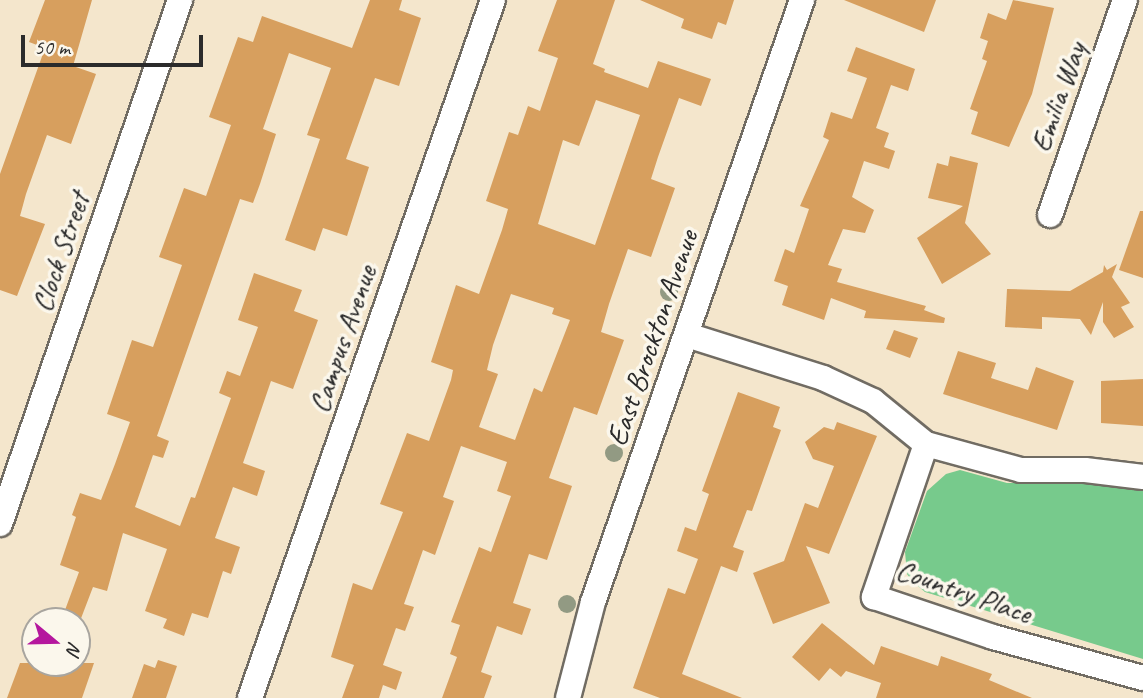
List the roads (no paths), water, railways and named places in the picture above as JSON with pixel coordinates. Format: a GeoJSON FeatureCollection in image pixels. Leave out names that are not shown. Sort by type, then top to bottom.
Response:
{"type":"FeatureCollection","features":[{"type":"Feature","properties":{"kind":"street","name":"Clock Street"},"geometry":{"type":"LineString","coordinates":[[0,524],[180,0]]}},
{"type":"Feature","properties":{"kind":"street","name":"Campus Avenue"},"geometry":{"type":"LineString","coordinates":[[250,698],[493,0]]}},
{"type":"Feature","properties":{"kind":"street","name":"East Brockton Avenue"},"geometry":{"type":"LineString","coordinates":[[568,698],[593,602],[802,0]]}},
{"type":"Feature","properties":{"kind":"street","name":"Emilia Way"},"geometry":{"type":"LineString","coordinates":[[1050,215],[1125,0]]}},
{"type":"Feature","properties":{"kind":"street"},"geometry":{"type":"LineString","coordinates":[[687,335],[823,378],[861,395],[926,444],[1021,470],[1085,470],[1143,477]]}},
{"type":"Feature","properties":{"kind":"street","name":"Country Place"},"geometry":{"type":"LineString","coordinates":[[926,444],[874,597],[993,637],[1143,678]]}}]}
